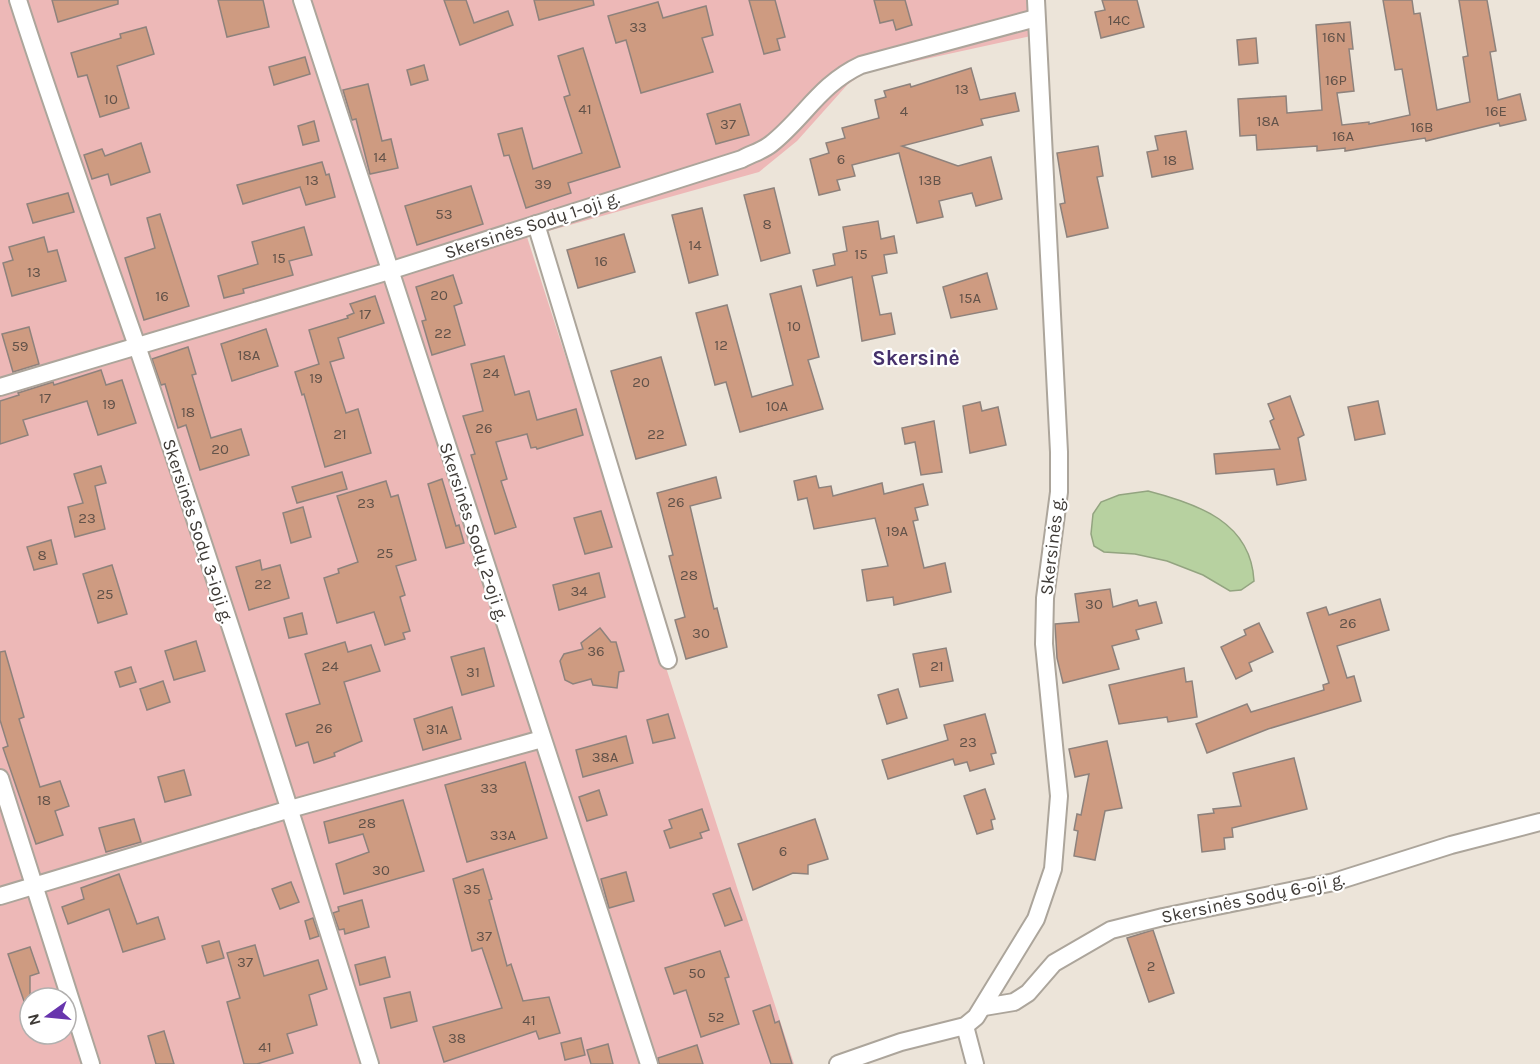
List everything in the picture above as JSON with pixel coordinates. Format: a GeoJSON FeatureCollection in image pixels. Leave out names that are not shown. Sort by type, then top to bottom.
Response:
{"type":"FeatureCollection","features":[{"type":"Feature","properties":{"kind":"street","name":"Skersinės Sodų 3-ioji g."},"geometry":{"type":"LineString","coordinates":[[18,0],[137,346],[291,809],[370,1064]]}},
{"type":"Feature","properties":{"kind":"street","name":"Skersinės Sodų 2-oji g."},"geometry":{"type":"LineString","coordinates":[[302,0],[649,1064]]}},
{"type":"Feature","properties":{"kind":"street","name":"Skersinės g."},"geometry":{"type":"LineString","coordinates":[[964,1026],[984,1007],[1036,919],[1047,892],[1056,845],[1059,796],[1044,644],[1045,598],[1059,492],[1059,452],[1036,0]]}},
{"type":"Feature","properties":{"kind":"street","name":"Skersinės Sodų 1-oji g."},"geometry":{"type":"LineString","coordinates":[[0,387],[389,271],[742,159],[768,146],[816,96],[843,74],[861,65],[1036,18]]}},
{"type":"Feature","properties":{"kind":"street"},"geometry":{"type":"LineString","coordinates":[[536,224],[668,660]]}},
{"type":"Feature","properties":{"kind":"street"},"geometry":{"type":"LineString","coordinates":[[0,896],[291,809],[542,739]]}},
{"type":"Feature","properties":{"kind":"street"},"geometry":{"type":"LineString","coordinates":[[0,778],[92,1064]]}},
{"type":"Feature","properties":{"kind":"street","name":"Skersinės Sodų 6-oji g."},"geometry":{"type":"LineString","coordinates":[[984,1007],[1014,1002],[1028,993],[1054,963],[1111,930],[1163,916],[1334,882],[1451,845],[1540,822]]}},
{"type":"Feature","properties":{"kind":"street"},"geometry":{"type":"LineString","coordinates":[[838,1064],[901,1042],[964,1026],[975,1064]]}},
{"type":"Feature","properties":{"kind":"shaded area"},"geometry":{"type":"Polygon","coordinates":[[[0,0],[1029,0],[1031,36],[866,72],[848,84],[797,141],[759,172],[527,237],[794,1064],[0,1064],[0,0]]]}},
{"type":"Feature","properties":{"kind":"shaded area"},"geometry":{"type":"Polygon","coordinates":[[[1148,491],[1203,510],[1232,530],[1243,544],[1251,561],[1254,581],[1241,590],[1230,591],[1203,575],[1167,561],[1135,554],[1104,552],[1094,546],[1091,534],[1093,514],[1101,502],[1119,495],[1148,491]]]}},
{"type":"Feature","properties":{"kind":"building"},"geometry":{"type":"Polygon","coordinates":[[[52,0],[118,0],[118,4],[58,22],[52,0]]]}},
{"type":"Feature","properties":{"kind":"building"},"geometry":{"type":"Polygon","coordinates":[[[218,0],[263,0],[269,27],[227,37],[218,0]]]}},
{"type":"Feature","properties":{"kind":"building"},"geometry":{"type":"Polygon","coordinates":[[[444,0],[466,0],[474,23],[508,11],[513,25],[460,45],[444,0]]]}},
{"type":"Feature","properties":{"kind":"building"},"geometry":{"type":"Polygon","coordinates":[[[534,0],[593,0],[594,5],[539,20],[534,0]]]}},
{"type":"Feature","properties":{"kind":"building"},"geometry":{"type":"Polygon","coordinates":[[[749,0],[775,0],[785,37],[777,39],[780,50],[764,54],[749,0]]]}},
{"type":"Feature","properties":{"kind":"building"},"geometry":{"type":"Polygon","coordinates":[[[874,0],[905,0],[912,25],[896,30],[893,20],[880,23],[874,0]]]}},
{"type":"Feature","properties":{"kind":"building"},"geometry":{"type":"Polygon","coordinates":[[[1102,0],[1137,0],[1144,27],[1101,38],[1095,12],[1105,10],[1102,0]]]}},
{"type":"Feature","properties":{"kind":"building"},"geometry":{"type":"Polygon","coordinates":[[[1383,0],[1412,0],[1414,14],[1420,13],[1437,110],[1470,102],[1463,57],[1468,56],[1459,0],[1487,0],[1496,51],[1490,52],[1498,100],[1520,94],[1526,120],[1500,126],[1499,123],[1426,141],[1425,138],[1345,151],[1345,148],[1317,151],[1317,146],[1257,150],[1256,135],[1240,136],[1238,99],[1286,96],[1287,113],[1322,110],[1316,25],[1350,22],[1353,49],[1349,49],[1354,91],[1337,93],[1342,125],[1369,122],[1369,124],[1410,115],[1402,69],[1395,70],[1383,0]]]}},
{"type":"Feature","properties":{"kind":"building"},"geometry":{"type":"Polygon","coordinates":[[[658,2],[663,18],[706,6],[713,35],[702,38],[713,72],[641,93],[626,40],[616,43],[608,16],[658,2]]]}},
{"type":"Feature","properties":{"kind":"building"},"geometry":{"type":"Polygon","coordinates":[[[146,27],[154,54],[117,66],[129,108],[100,117],[87,75],[78,77],[71,53],[121,38],[120,34],[146,27]]]}},
{"type":"Feature","properties":{"kind":"building"},"geometry":{"type":"Polygon","coordinates":[[[1256,38],[1258,63],[1239,65],[1237,40],[1256,38]]]}},
{"type":"Feature","properties":{"kind":"building"},"geometry":{"type":"Polygon","coordinates":[[[583,48],[620,167],[568,183],[571,193],[526,208],[509,155],[504,156],[498,134],[522,128],[533,169],[582,153],[564,97],[570,95],[558,56],[583,48]]]}},
{"type":"Feature","properties":{"kind":"building"},"geometry":{"type":"Polygon","coordinates":[[[305,57],[310,74],[274,85],[269,67],[305,57]]]}},
{"type":"Feature","properties":{"kind":"building"},"geometry":{"type":"Polygon","coordinates":[[[424,65],[428,80],[411,85],[407,70],[424,65]]]}},
{"type":"Feature","properties":{"kind":"building"},"geometry":{"type":"Polygon","coordinates":[[[971,68],[980,100],[1015,93],[1019,111],[981,119],[983,125],[902,146],[958,166],[991,157],[1002,199],[976,206],[972,193],[939,201],[943,217],[917,223],[899,153],[852,165],[855,176],[837,180],[840,190],[819,195],[810,159],[829,153],[826,143],[845,138],[842,128],[879,118],[875,100],[886,97],[884,91],[910,84],[911,87],[971,68]]]}},
{"type":"Feature","properties":{"kind":"building"},"geometry":{"type":"Polygon","coordinates":[[[368,84],[382,141],[391,139],[398,168],[370,174],[356,119],[352,120],[343,90],[368,84]]]}},
{"type":"Feature","properties":{"kind":"building"},"geometry":{"type":"Polygon","coordinates":[[[740,104],[749,135],[716,144],[707,114],[740,104]]]}},
{"type":"Feature","properties":{"kind":"building"},"geometry":{"type":"Polygon","coordinates":[[[314,121],[319,141],[303,145],[298,126],[314,121]]]}},
{"type":"Feature","properties":{"kind":"building"},"geometry":{"type":"Polygon","coordinates":[[[1186,131],[1193,169],[1152,177],[1147,152],[1158,150],[1155,136],[1186,131]]]}},
{"type":"Feature","properties":{"kind":"building"},"geometry":{"type":"Polygon","coordinates":[[[141,143],[150,172],[111,185],[108,174],[92,179],[84,155],[102,149],[105,156],[141,143]]]}},
{"type":"Feature","properties":{"kind":"building"},"geometry":{"type":"Polygon","coordinates":[[[1098,146],[1103,176],[1097,177],[1108,228],[1067,237],[1060,204],[1065,203],[1057,153],[1098,146]]]}},
{"type":"Feature","properties":{"kind":"building"},"geometry":{"type":"Polygon","coordinates":[[[322,162],[326,175],[329,174],[335,197],[306,205],[300,187],[243,204],[237,185],[322,162]]]}},
{"type":"Feature","properties":{"kind":"building"},"geometry":{"type":"Polygon","coordinates":[[[471,186],[483,224],[417,245],[405,206],[471,186]]]}},
{"type":"Feature","properties":{"kind":"building"},"geometry":{"type":"Polygon","coordinates":[[[774,188],[790,253],[761,261],[744,195],[774,188]]]}},
{"type":"Feature","properties":{"kind":"building"},"geometry":{"type":"Polygon","coordinates":[[[68,193],[74,212],[33,223],[27,204],[68,193]]]}},
{"type":"Feature","properties":{"kind":"building"},"geometry":{"type":"Polygon","coordinates":[[[702,208],[718,275],[689,283],[672,215],[702,208]]]}},
{"type":"Feature","properties":{"kind":"building"},"geometry":{"type":"Polygon","coordinates":[[[160,214],[189,306],[144,320],[125,258],[155,248],[147,218],[160,214]]]}},
{"type":"Feature","properties":{"kind":"building"},"geometry":{"type":"Polygon","coordinates":[[[878,221],[881,239],[894,236],[897,253],[884,255],[887,273],[872,276],[880,315],[891,313],[895,334],[862,341],[852,277],[817,286],[813,270],[835,265],[833,254],[847,251],[843,227],[878,221]]]}},
{"type":"Feature","properties":{"kind":"building"},"geometry":{"type":"Polygon","coordinates":[[[304,227],[312,255],[289,261],[293,275],[243,289],[244,293],[224,298],[218,276],[258,264],[252,242],[304,227]]]}},
{"type":"Feature","properties":{"kind":"building"},"geometry":{"type":"Polygon","coordinates":[[[624,234],[635,272],[578,288],[567,250],[624,234]]]}},
{"type":"Feature","properties":{"kind":"building"},"geometry":{"type":"Polygon","coordinates":[[[44,237],[48,252],[57,250],[66,281],[12,296],[3,263],[13,260],[9,247],[44,237]]]}},
{"type":"Feature","properties":{"kind":"building"},"geometry":{"type":"Polygon","coordinates":[[[987,273],[997,309],[951,318],[943,287],[987,273]]]}},
{"type":"Feature","properties":{"kind":"building"},"geometry":{"type":"Polygon","coordinates":[[[453,275],[462,303],[454,306],[465,345],[432,355],[422,321],[426,320],[416,287],[453,275]]]}},
{"type":"Feature","properties":{"kind":"building"},"geometry":{"type":"Polygon","coordinates":[[[801,286],[819,357],[808,360],[823,409],[740,432],[726,382],[715,385],[696,313],[727,305],[752,397],[793,385],[770,294],[801,286]]]}},
{"type":"Feature","properties":{"kind":"building"},"geometry":{"type":"Polygon","coordinates":[[[375,296],[384,323],[338,338],[344,358],[330,362],[346,413],[358,409],[371,453],[325,467],[304,394],[302,395],[295,372],[319,364],[309,330],[348,318],[347,316],[354,313],[350,304],[375,296]]]}},
{"type":"Feature","properties":{"kind":"building"},"geometry":{"type":"Polygon","coordinates":[[[29,327],[39,364],[13,372],[2,334],[29,327]]]}},
{"type":"Feature","properties":{"kind":"building"},"geometry":{"type":"Polygon","coordinates":[[[266,329],[278,366],[232,381],[221,344],[266,329]]]}},
{"type":"Feature","properties":{"kind":"building"},"geometry":{"type":"Polygon","coordinates":[[[188,347],[196,374],[192,375],[211,438],[241,429],[249,455],[200,470],[186,425],[178,428],[165,384],[161,385],[152,359],[188,347]]]}},
{"type":"Feature","properties":{"kind":"building"},"geometry":{"type":"Polygon","coordinates":[[[504,356],[515,395],[529,391],[537,420],[576,409],[583,435],[537,449],[536,447],[531,448],[527,434],[496,442],[507,479],[501,481],[516,527],[495,534],[471,455],[475,454],[463,416],[483,411],[471,364],[504,356]]]}},
{"type":"Feature","properties":{"kind":"building"},"geometry":{"type":"Polygon","coordinates":[[[661,357],[686,445],[636,459],[611,371],[661,357]]]}},
{"type":"Feature","properties":{"kind":"building"},"geometry":{"type":"Polygon","coordinates":[[[101,370],[106,385],[122,380],[136,423],[98,435],[87,401],[23,420],[28,435],[0,444],[0,401],[53,382],[54,385],[101,370]]]}},
{"type":"Feature","properties":{"kind":"building"},"geometry":{"type":"Polygon","coordinates":[[[1290,396],[1304,435],[1298,438],[1306,480],[1277,485],[1274,469],[1216,474],[1214,454],[1280,449],[1270,421],[1274,419],[1268,404],[1290,396]]]}},
{"type":"Feature","properties":{"kind":"building"},"geometry":{"type":"Polygon","coordinates":[[[1378,401],[1385,434],[1355,440],[1348,407],[1378,401]]]}},
{"type":"Feature","properties":{"kind":"building"},"geometry":{"type":"Polygon","coordinates":[[[980,402],[982,411],[998,407],[1006,445],[970,453],[963,406],[980,402]]]}},
{"type":"Feature","properties":{"kind":"building"},"geometry":{"type":"Polygon","coordinates":[[[934,421],[942,472],[921,475],[915,442],[905,444],[902,428],[934,421]]]}},
{"type":"Feature","properties":{"kind":"building"},"geometry":{"type":"Polygon","coordinates":[[[101,466],[106,483],[95,486],[105,529],[75,537],[68,507],[83,503],[74,474],[101,466]]]}},
{"type":"Feature","properties":{"kind":"building"},"geometry":{"type":"Polygon","coordinates":[[[342,472],[347,489],[297,503],[292,487],[342,472]]]}},
{"type":"Feature","properties":{"kind":"building"},"geometry":{"type":"Polygon","coordinates":[[[816,476],[819,488],[831,486],[833,496],[882,483],[884,494],[923,484],[928,505],[915,508],[918,520],[913,521],[924,568],[945,563],[951,592],[894,605],[893,597],[867,601],[862,570],[888,566],[875,518],[814,529],[807,498],[798,500],[794,481],[816,476]]]}},
{"type":"Feature","properties":{"kind":"building"},"geometry":{"type":"Polygon","coordinates":[[[716,477],[721,498],[690,506],[714,609],[717,608],[727,647],[686,659],[675,620],[685,617],[669,556],[673,555],[657,493],[716,477]]]}},
{"type":"Feature","properties":{"kind":"building"},"geometry":{"type":"Polygon","coordinates":[[[442,479],[456,526],[459,525],[464,543],[446,548],[428,484],[442,479]]]}},
{"type":"Feature","properties":{"kind":"building"},"geometry":{"type":"Polygon","coordinates":[[[386,481],[391,497],[398,495],[416,560],[396,566],[405,595],[400,597],[410,631],[403,633],[405,639],[385,645],[374,612],[337,623],[324,578],[339,573],[338,569],[358,562],[337,496],[386,481]]]}},
{"type":"Feature","properties":{"kind":"building"},"geometry":{"type":"Polygon","coordinates":[[[303,507],[311,537],[291,543],[283,513],[303,507]]]}},
{"type":"Feature","properties":{"kind":"building"},"geometry":{"type":"Polygon","coordinates":[[[601,511],[612,547],[585,554],[574,518],[601,511]]]}},
{"type":"Feature","properties":{"kind":"building"},"geometry":{"type":"Polygon","coordinates":[[[51,540],[57,564],[34,570],[27,547],[51,540]]]}},
{"type":"Feature","properties":{"kind":"building"},"geometry":{"type":"Polygon","coordinates":[[[260,560],[262,570],[280,565],[289,598],[249,610],[236,567],[260,560]]]}},
{"type":"Feature","properties":{"kind":"building"},"geometry":{"type":"Polygon","coordinates":[[[112,565],[127,614],[98,623],[83,574],[112,565]]]}},
{"type":"Feature","properties":{"kind":"building"},"geometry":{"type":"Polygon","coordinates":[[[599,573],[605,597],[559,610],[553,585],[599,573]]]}},
{"type":"Feature","properties":{"kind":"building"},"geometry":{"type":"Polygon","coordinates":[[[1110,589],[1113,607],[1137,600],[1139,606],[1156,602],[1162,623],[1136,630],[1139,639],[1112,646],[1119,669],[1063,683],[1057,658],[1055,624],[1079,622],[1075,594],[1110,589]]]}},
{"type":"Feature","properties":{"kind":"building"},"geometry":{"type":"Polygon","coordinates":[[[1380,599],[1389,630],[1337,646],[1347,678],[1354,676],[1361,701],[1268,729],[1207,753],[1196,724],[1247,704],[1251,712],[1324,690],[1323,685],[1329,683],[1307,613],[1326,607],[1329,615],[1380,599]]]}},
{"type":"Feature","properties":{"kind":"building"},"geometry":{"type":"Polygon","coordinates":[[[302,613],[307,634],[289,638],[284,618],[302,613]]]}},
{"type":"Feature","properties":{"kind":"building"},"geometry":{"type":"Polygon","coordinates":[[[1259,623],[1273,652],[1249,663],[1252,671],[1236,679],[1221,647],[1246,635],[1244,630],[1259,623]]]}},
{"type":"Feature","properties":{"kind":"building"},"geometry":{"type":"Polygon","coordinates":[[[600,628],[611,642],[616,642],[624,671],[619,672],[617,688],[593,685],[591,679],[573,684],[565,680],[560,661],[564,654],[583,649],[581,643],[600,628]]]}},
{"type":"Feature","properties":{"kind":"building"},"geometry":{"type":"Polygon","coordinates":[[[196,641],[205,671],[174,680],[165,651],[196,641]]]}},
{"type":"Feature","properties":{"kind":"building"},"geometry":{"type":"Polygon","coordinates":[[[345,642],[348,652],[371,645],[380,671],[344,682],[362,741],[334,753],[335,756],[314,763],[308,742],[296,746],[286,714],[320,704],[305,654],[345,642]]]}},
{"type":"Feature","properties":{"kind":"building"},"geometry":{"type":"Polygon","coordinates":[[[484,648],[494,686],[462,695],[451,657],[484,648]]]}},
{"type":"Feature","properties":{"kind":"building"},"geometry":{"type":"Polygon","coordinates":[[[946,648],[953,681],[920,687],[913,654],[946,648]]]}},
{"type":"Feature","properties":{"kind":"building"},"geometry":{"type":"Polygon","coordinates":[[[5,651],[24,717],[19,719],[40,787],[60,781],[69,806],[55,811],[63,835],[36,844],[3,748],[8,746],[0,720],[0,652],[5,651]]]}},
{"type":"Feature","properties":{"kind":"building"},"geometry":{"type":"Polygon","coordinates":[[[131,667],[136,682],[120,687],[115,672],[131,667]]]}},
{"type":"Feature","properties":{"kind":"building"},"geometry":{"type":"Polygon","coordinates":[[[1184,668],[1186,682],[1192,681],[1197,717],[1168,722],[1167,717],[1119,724],[1109,685],[1184,668]]]}},
{"type":"Feature","properties":{"kind":"building"},"geometry":{"type":"Polygon","coordinates":[[[163,681],[170,702],[147,710],[140,689],[163,681]]]}},
{"type":"Feature","properties":{"kind":"building"},"geometry":{"type":"Polygon","coordinates":[[[898,689],[907,718],[887,724],[878,695],[898,689]]]}},
{"type":"Feature","properties":{"kind":"building"},"geometry":{"type":"Polygon","coordinates":[[[452,707],[461,739],[423,750],[414,719],[452,707]]]}},
{"type":"Feature","properties":{"kind":"building"},"geometry":{"type":"Polygon","coordinates":[[[668,714],[675,738],[653,743],[647,720],[668,714]]]}},
{"type":"Feature","properties":{"kind":"building"},"geometry":{"type":"Polygon","coordinates":[[[985,714],[996,753],[991,754],[994,764],[970,771],[967,762],[955,765],[953,759],[888,779],[882,760],[948,740],[944,725],[985,714]]]}},
{"type":"Feature","properties":{"kind":"building"},"geometry":{"type":"Polygon","coordinates":[[[626,736],[633,763],[583,777],[576,750],[626,736]]]}},
{"type":"Feature","properties":{"kind":"building"},"geometry":{"type":"Polygon","coordinates":[[[1107,741],[1122,808],[1105,811],[1095,860],[1074,856],[1078,831],[1074,830],[1077,814],[1081,815],[1089,774],[1075,777],[1069,749],[1107,741]]]}},
{"type":"Feature","properties":{"kind":"building"},"geometry":{"type":"Polygon","coordinates":[[[1294,758],[1307,809],[1232,828],[1233,837],[1224,838],[1225,849],[1202,852],[1198,815],[1214,813],[1213,809],[1241,806],[1233,773],[1294,758]]]}},
{"type":"Feature","properties":{"kind":"building"},"geometry":{"type":"Polygon","coordinates":[[[525,762],[547,838],[467,862],[445,785],[525,762]]]}},
{"type":"Feature","properties":{"kind":"building"},"geometry":{"type":"Polygon","coordinates":[[[184,770],[191,795],[165,802],[158,777],[184,770]]]}},
{"type":"Feature","properties":{"kind":"building"},"geometry":{"type":"Polygon","coordinates":[[[985,789],[995,819],[991,820],[993,829],[977,834],[964,796],[985,789]]]}},
{"type":"Feature","properties":{"kind":"building"},"geometry":{"type":"Polygon","coordinates":[[[599,790],[607,815],[587,821],[579,797],[599,790]]]}},
{"type":"Feature","properties":{"kind":"building"},"geometry":{"type":"Polygon","coordinates":[[[403,800],[424,871],[344,894],[336,864],[369,852],[363,834],[329,843],[324,822],[403,800]]]}},
{"type":"Feature","properties":{"kind":"building"},"geometry":{"type":"Polygon","coordinates":[[[702,809],[709,830],[700,833],[702,838],[670,848],[664,831],[672,828],[669,820],[702,809]]]}},
{"type":"Feature","properties":{"kind":"building"},"geometry":{"type":"Polygon","coordinates":[[[134,819],[141,842],[106,852],[99,828],[134,819]]]}},
{"type":"Feature","properties":{"kind":"building"},"geometry":{"type":"Polygon","coordinates":[[[815,819],[828,859],[808,865],[808,874],[793,873],[753,890],[738,844],[815,819]]]}},
{"type":"Feature","properties":{"kind":"building"},"geometry":{"type":"Polygon","coordinates":[[[483,869],[507,966],[511,964],[523,1001],[549,997],[560,1033],[539,1039],[536,1031],[444,1062],[433,1027],[502,1008],[482,948],[472,951],[453,879],[483,869]]]}},
{"type":"Feature","properties":{"kind":"building"},"geometry":{"type":"Polygon","coordinates":[[[626,872],[634,901],[609,908],[601,879],[626,872]]]}},
{"type":"Feature","properties":{"kind":"building"},"geometry":{"type":"Polygon","coordinates":[[[119,874],[137,924],[158,917],[165,939],[123,952],[109,909],[68,924],[62,907],[84,899],[81,888],[119,874]]]}},
{"type":"Feature","properties":{"kind":"building"},"geometry":{"type":"Polygon","coordinates":[[[291,882],[299,902],[280,909],[272,889],[291,882]]]}},
{"type":"Feature","properties":{"kind":"building"},"geometry":{"type":"Polygon","coordinates":[[[730,888],[742,920],[725,926],[713,894],[730,888]]]}},
{"type":"Feature","properties":{"kind":"building"},"geometry":{"type":"Polygon","coordinates":[[[362,900],[369,927],[345,934],[344,929],[339,930],[333,913],[339,911],[338,907],[362,900]]]}},
{"type":"Feature","properties":{"kind":"building"},"geometry":{"type":"Polygon","coordinates":[[[313,918],[319,936],[310,939],[305,921],[313,918]]]}},
{"type":"Feature","properties":{"kind":"building"},"geometry":{"type":"Polygon","coordinates":[[[1153,930],[1174,993],[1149,1002],[1127,938],[1153,930]]]}},
{"type":"Feature","properties":{"kind":"building"},"geometry":{"type":"Polygon","coordinates":[[[219,941],[224,958],[207,963],[202,946],[219,941]]]}},
{"type":"Feature","properties":{"kind":"building"},"geometry":{"type":"Polygon","coordinates":[[[255,945],[264,976],[318,960],[327,989],[309,995],[317,1025],[287,1034],[293,1053],[257,1064],[244,1064],[227,1002],[240,998],[227,953],[255,945]]]}},
{"type":"Feature","properties":{"kind":"building"},"geometry":{"type":"Polygon","coordinates":[[[30,947],[39,973],[30,976],[30,986],[19,986],[8,954],[30,947]]]}},
{"type":"Feature","properties":{"kind":"building"},"geometry":{"type":"Polygon","coordinates":[[[720,951],[729,977],[725,978],[739,1024],[701,1037],[686,990],[674,994],[665,968],[720,951]]]}},
{"type":"Feature","properties":{"kind":"building"},"geometry":{"type":"Polygon","coordinates":[[[385,957],[390,977],[360,985],[355,965],[385,957]]]}},
{"type":"Feature","properties":{"kind":"building"},"geometry":{"type":"Polygon","coordinates":[[[410,992],[417,1021],[391,1028],[384,998],[410,992]]]}},
{"type":"Feature","properties":{"kind":"building"},"geometry":{"type":"Polygon","coordinates":[[[770,1005],[775,1023],[779,1021],[792,1064],[771,1064],[753,1011],[770,1005]]]}},
{"type":"Feature","properties":{"kind":"building"},"geometry":{"type":"Polygon","coordinates":[[[164,1031],[174,1064],[156,1064],[148,1036],[164,1031]]]}},
{"type":"Feature","properties":{"kind":"building"},"geometry":{"type":"Polygon","coordinates":[[[581,1038],[585,1055],[565,1060],[561,1043],[581,1038]]]}},
{"type":"Feature","properties":{"kind":"building"},"geometry":{"type":"Polygon","coordinates":[[[608,1044],[613,1064],[591,1064],[587,1050],[608,1044]]]}},
{"type":"Feature","properties":{"kind":"building"},"geometry":{"type":"Polygon","coordinates":[[[697,1045],[703,1064],[659,1064],[658,1058],[697,1045]]]}},
{"type":"Feature","properties":{"kind":"district","name":"Skersinė"},"geometry":{"type":"Point","coordinates":[916,358]}}]}
